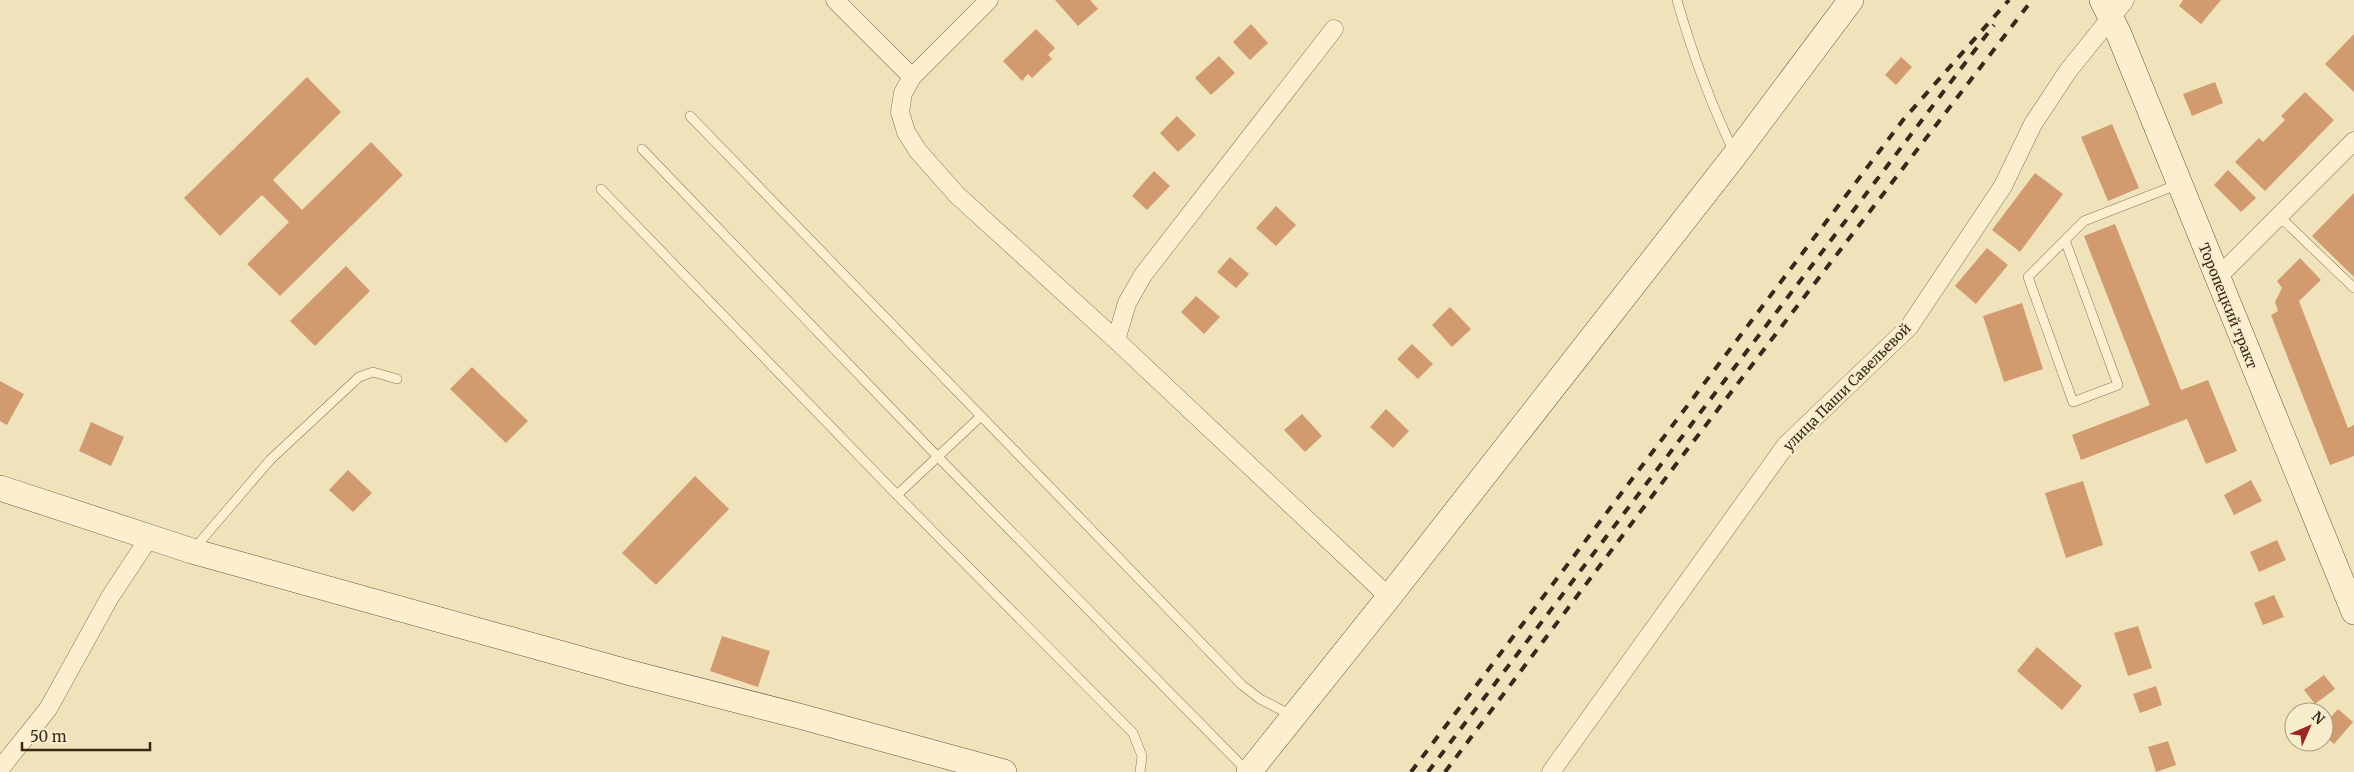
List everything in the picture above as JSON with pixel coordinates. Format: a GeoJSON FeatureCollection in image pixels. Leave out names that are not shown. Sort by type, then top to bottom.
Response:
{"type":"FeatureCollection","features":[{"type":"Feature","properties":{"kind":"street"},"geometry":{"type":"LineString","coordinates":[[835,0],[912,77]]}},
{"type":"Feature","properties":{"kind":"street"},"geometry":{"type":"LineString","coordinates":[[989,0],[912,77],[903,94],[900,112],[906,132],[918,151],[957,195],[1116,340],[1389,597]]}},
{"type":"Feature","properties":{"kind":"street"},"geometry":{"type":"LineString","coordinates":[[1248,772],[1389,597],[1736,155],[1851,0]]}},
{"type":"Feature","properties":{"kind":"street","name":"Торопецкий тракт"},"geometry":{"type":"LineString","coordinates":[[2113,6],[2179,184],[2354,612]]}},
{"type":"Feature","properties":{"kind":"street","name":"улица Паши Савельевой"},"geometry":{"type":"LineString","coordinates":[[1551,772],[1786,445],[1909,327],[2003,186],[2032,124],[2113,6]]}},
{"type":"Feature","properties":{"kind":"street"},"geometry":{"type":"LineString","coordinates":[[1116,340],[1127,303],[1143,275],[1334,29]]}},
{"type":"Feature","properties":{"kind":"street"},"geometry":{"type":"LineString","coordinates":[[2217,278],[2354,142]]}},
{"type":"Feature","properties":{"kind":"street"},"geometry":{"type":"LineString","coordinates":[[0,488],[192,551],[631,673],[799,716],[1004,772]]}},
{"type":"Feature","properties":{"kind":"street"},"geometry":{"type":"LineString","coordinates":[[0,769],[48,708],[110,597],[149,538]]}},
{"type":"Feature","properties":{"kind":"lane"},"geometry":{"type":"LineString","coordinates":[[1677,0],[1691,49],[1712,106],[1736,155]]}},
{"type":"Feature","properties":{"kind":"lane"},"geometry":{"type":"LineString","coordinates":[[690,116],[1242,685],[1260,699],[1294,717]]}},
{"type":"Feature","properties":{"kind":"lane"},"geometry":{"type":"LineString","coordinates":[[642,149],[937,456],[1248,772]]}},
{"type":"Feature","properties":{"kind":"lane"},"geometry":{"type":"LineString","coordinates":[[2065,240],[2118,385],[2073,402],[2028,277],[2065,240],[2084,221],[2179,184]]}},
{"type":"Feature","properties":{"kind":"lane"},"geometry":{"type":"LineString","coordinates":[[601,190],[897,495],[1133,733],[1142,756],[1140,772]]}},
{"type":"Feature","properties":{"kind":"lane"},"geometry":{"type":"LineString","coordinates":[[2279,216],[2354,288]]}},
{"type":"Feature","properties":{"kind":"lane"},"geometry":{"type":"LineString","coordinates":[[192,551],[270,460],[359,376],[373,372],[397,379]]}},
{"type":"Feature","properties":{"kind":"lane"},"geometry":{"type":"LineString","coordinates":[[897,495],[980,416]]}},
{"type":"Feature","properties":{"kind":"building"},"geometry":{"type":"Polygon","coordinates":[[[1055,0],[1090,0],[1098,9],[1078,26],[1055,0]]]}},
{"type":"Feature","properties":{"kind":"building"},"geometry":{"type":"Polygon","coordinates":[[[2183,0],[2221,0],[2201,24],[2179,6],[2183,0]]]}},
{"type":"Feature","properties":{"kind":"building"},"geometry":{"type":"Polygon","coordinates":[[[1251,24],[1268,43],[1250,60],[1233,42],[1251,24]]]}},
{"type":"Feature","properties":{"kind":"building"},"geometry":{"type":"Polygon","coordinates":[[[1036,29],[1055,48],[1048,55],[1052,59],[1032,78],[1028,74],[1022,81],[1003,61],[1036,29]]]}},
{"type":"Feature","properties":{"kind":"building"},"geometry":{"type":"Polygon","coordinates":[[[2354,34],[2354,92],[2325,64],[2354,34]]]}},
{"type":"Feature","properties":{"kind":"building"},"geometry":{"type":"Polygon","coordinates":[[[1219,56],[1235,73],[1211,95],[1195,78],[1219,56]]]}},
{"type":"Feature","properties":{"kind":"building"},"geometry":{"type":"Polygon","coordinates":[[[1901,57],[1912,67],[1896,85],[1885,75],[1901,57]]]}},
{"type":"Feature","properties":{"kind":"building"},"geometry":{"type":"Polygon","coordinates":[[[307,77],[341,112],[273,180],[302,210],[371,142],[403,175],[280,296],[247,264],[289,222],[262,195],[220,236],[184,198],[307,77]]]}},
{"type":"Feature","properties":{"kind":"building"},"geometry":{"type":"Polygon","coordinates":[[[2215,82],[2223,103],[2192,116],[2183,94],[2215,82]]]}},
{"type":"Feature","properties":{"kind":"building"},"geometry":{"type":"Polygon","coordinates":[[[2305,92],[2334,120],[2265,191],[2235,162],[2259,138],[2263,142],[2285,120],[2281,116],[2305,92]]]}},
{"type":"Feature","properties":{"kind":"building"},"geometry":{"type":"Polygon","coordinates":[[[1177,116],[1196,135],[1178,152],[1160,133],[1177,116]]]}},
{"type":"Feature","properties":{"kind":"building"},"geometry":{"type":"Polygon","coordinates":[[[2112,124],[2139,188],[2108,201],[2081,137],[2112,124]]]}},
{"type":"Feature","properties":{"kind":"building"},"geometry":{"type":"Polygon","coordinates":[[[2228,170],[2256,198],[2241,212],[2214,185],[2228,170]]]}},
{"type":"Feature","properties":{"kind":"building"},"geometry":{"type":"Polygon","coordinates":[[[1154,171],[1170,186],[1147,210],[1132,196],[1154,171]]]}},
{"type":"Feature","properties":{"kind":"building"},"geometry":{"type":"Polygon","coordinates":[[[2035,173],[2063,194],[2020,252],[1992,230],[2035,173]]]}},
{"type":"Feature","properties":{"kind":"building"},"geometry":{"type":"Polygon","coordinates":[[[2354,193],[2354,277],[2312,236],[2354,193]]]}},
{"type":"Feature","properties":{"kind":"building"},"geometry":{"type":"Polygon","coordinates":[[[1276,206],[1296,225],[1276,246],[1256,228],[1276,206]]]}},
{"type":"Feature","properties":{"kind":"building"},"geometry":{"type":"Polygon","coordinates":[[[2115,224],[2181,390],[2208,380],[2237,451],[2206,464],[2187,419],[2081,460],[2072,435],[2150,405],[2084,236],[2115,224]]]}},
{"type":"Feature","properties":{"kind":"building"},"geometry":{"type":"Polygon","coordinates":[[[1987,248],[2008,265],[1976,304],[1955,286],[1987,248]]]}},
{"type":"Feature","properties":{"kind":"building"},"geometry":{"type":"Polygon","coordinates":[[[1230,257],[1249,274],[1236,288],[1217,272],[1230,257]]]}},
{"type":"Feature","properties":{"kind":"building"},"geometry":{"type":"Polygon","coordinates":[[[2300,258],[2321,280],[2299,301],[2348,428],[2354,425],[2354,456],[2330,465],[2271,315],[2278,311],[2275,302],[2282,288],[2277,281],[2300,258]]]}},
{"type":"Feature","properties":{"kind":"building"},"geometry":{"type":"Polygon","coordinates":[[[346,266],[370,291],[315,346],[290,321],[346,266]]]}},
{"type":"Feature","properties":{"kind":"building"},"geometry":{"type":"Polygon","coordinates":[[[1196,296],[1220,317],[1204,334],[1181,312],[1196,296]]]}},
{"type":"Feature","properties":{"kind":"building"},"geometry":{"type":"Polygon","coordinates":[[[2022,303],[2043,369],[2004,382],[1983,316],[2022,303]]]}},
{"type":"Feature","properties":{"kind":"building"},"geometry":{"type":"Polygon","coordinates":[[[1450,307],[1471,329],[1452,347],[1432,325],[1450,307]]]}},
{"type":"Feature","properties":{"kind":"building"},"geometry":{"type":"Polygon","coordinates":[[[1412,344],[1433,364],[1418,379],[1397,359],[1412,344]]]}},
{"type":"Feature","properties":{"kind":"building"},"geometry":{"type":"Polygon","coordinates":[[[472,367],[528,421],[506,443],[450,389],[472,367]]]}},
{"type":"Feature","properties":{"kind":"building"},"geometry":{"type":"Polygon","coordinates":[[[0,381],[24,394],[7,425],[0,421],[0,381]]]}},
{"type":"Feature","properties":{"kind":"building"},"geometry":{"type":"Polygon","coordinates":[[[1386,409],[1409,431],[1393,448],[1370,427],[1386,409]]]}},
{"type":"Feature","properties":{"kind":"building"},"geometry":{"type":"Polygon","coordinates":[[[1302,414],[1322,436],[1305,452],[1284,430],[1302,414]]]}},
{"type":"Feature","properties":{"kind":"building"},"geometry":{"type":"Polygon","coordinates":[[[91,422],[124,437],[111,466],[79,451],[91,422]]]}},
{"type":"Feature","properties":{"kind":"building"},"geometry":{"type":"Polygon","coordinates":[[[348,470],[372,493],[353,512],[329,490],[348,470]]]}},
{"type":"Feature","properties":{"kind":"building"},"geometry":{"type":"Polygon","coordinates":[[[695,476],[729,509],[656,585],[622,553],[695,476]]]}},
{"type":"Feature","properties":{"kind":"building"},"geometry":{"type":"Polygon","coordinates":[[[2251,480],[2262,501],[2234,515],[2224,495],[2251,480]]]}},
{"type":"Feature","properties":{"kind":"building"},"geometry":{"type":"Polygon","coordinates":[[[2083,481],[2103,545],[2066,558],[2045,493],[2083,481]]]}},
{"type":"Feature","properties":{"kind":"building"},"geometry":{"type":"Polygon","coordinates":[[[2277,540],[2286,560],[2259,572],[2250,552],[2277,540]]]}},
{"type":"Feature","properties":{"kind":"building"},"geometry":{"type":"Polygon","coordinates":[[[2274,595],[2284,617],[2263,625],[2254,603],[2274,595]]]}},
{"type":"Feature","properties":{"kind":"building"},"geometry":{"type":"Polygon","coordinates":[[[2138,626],[2152,668],[2128,676],[2114,633],[2138,626]]]}},
{"type":"Feature","properties":{"kind":"building"},"geometry":{"type":"Polygon","coordinates":[[[722,636],[770,651],[758,687],[710,671],[722,636]]]}},
{"type":"Feature","properties":{"kind":"building"},"geometry":{"type":"Polygon","coordinates":[[[2037,647],[2082,686],[2062,710],[2017,671],[2037,647]]]}},
{"type":"Feature","properties":{"kind":"building"},"geometry":{"type":"Polygon","coordinates":[[[2324,675],[2335,689],[2318,702],[2313,702],[2304,690],[2324,675]]]}},
{"type":"Feature","properties":{"kind":"building"},"geometry":{"type":"Polygon","coordinates":[[[2156,686],[2162,705],[2140,713],[2133,694],[2156,686]]]}},
{"type":"Feature","properties":{"kind":"building"},"geometry":{"type":"Polygon","coordinates":[[[2338,709],[2353,722],[2334,744],[2334,714],[2338,709]]]}},
{"type":"Feature","properties":{"kind":"building"},"geometry":{"type":"Polygon","coordinates":[[[2168,741],[2176,765],[2156,772],[2148,747],[2168,741]]]}},
{"type":"Feature","properties":{"kind":"railway"},"geometry":{"type":"LineString","coordinates":[[1411,772],[1903,120],[2009,0]]}},
{"type":"Feature","properties":{"kind":"railway"},"geometry":{"type":"LineString","coordinates":[[1445,772],[1683,455],[2032,0]]}},
{"type":"Feature","properties":{"kind":"railway"},"geometry":{"type":"LineString","coordinates":[[1428,772],[1994,25]]}}]}
